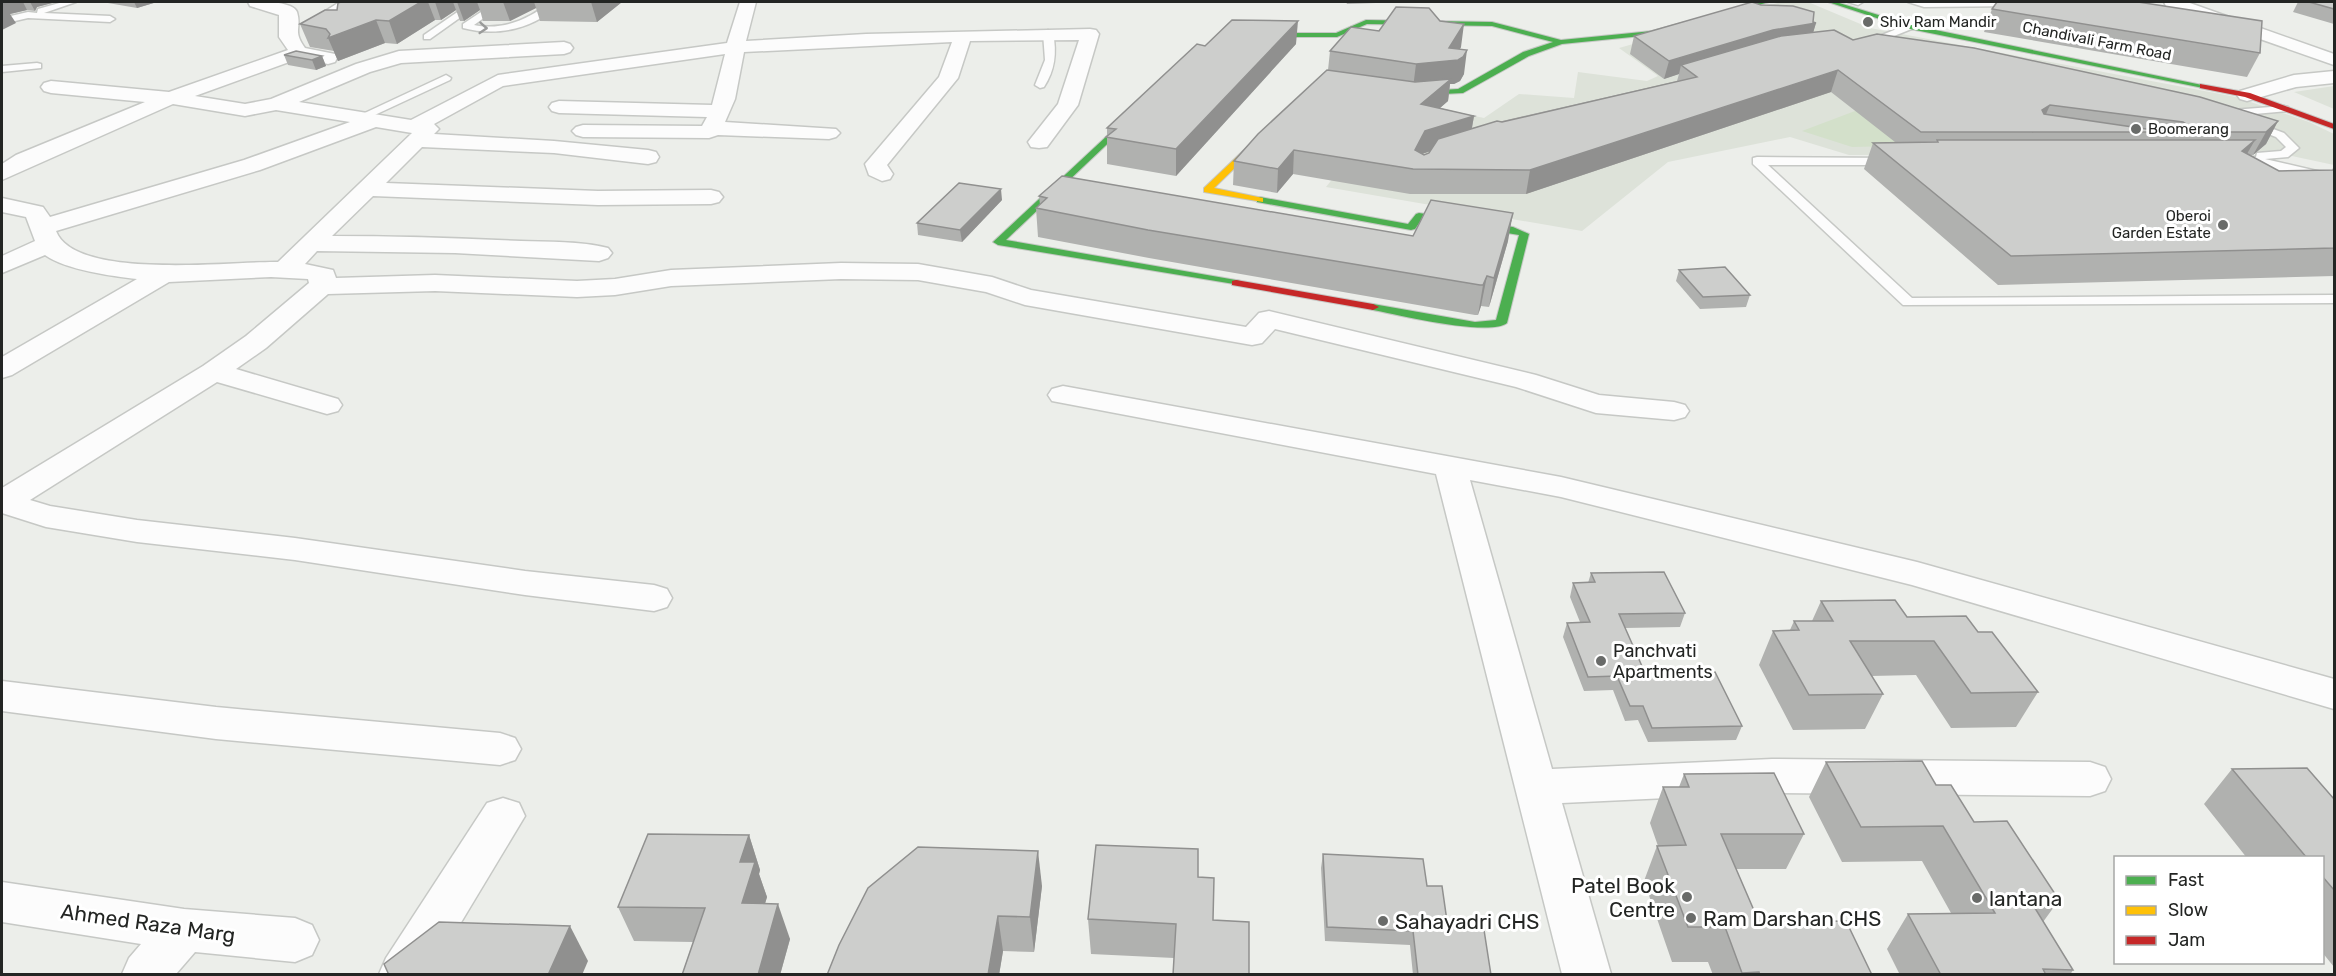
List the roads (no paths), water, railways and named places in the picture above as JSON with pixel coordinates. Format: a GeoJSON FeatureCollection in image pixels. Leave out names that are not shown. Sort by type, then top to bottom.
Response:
{"type":"FeatureCollection","features":[{"type":"Feature","properties":{"kind":"street"},"geometry":{"type":"LineString","coordinates":[[256,2],[288,12],[288,37],[299,52]]}},
{"type":"Feature","properties":{"kind":"street"},"geometry":{"type":"LineString","coordinates":[[583,131],[709,132],[716,119],[748,2]]}},
{"type":"Feature","properties":{"kind":"street"},"geometry":{"type":"LineString","coordinates":[[1390,92],[1413,96],[1460,91],[1526,54],[1561,42],[1652,33],[1766,2]]}},
{"type":"Feature","properties":{"kind":"street"},"geometry":{"type":"LineString","coordinates":[[1831,2],[1916,24],[2254,92],[2334,117]]}},
{"type":"Feature","properties":{"kind":"street"},"geometry":{"type":"LineString","coordinates":[[1853,2],[1916,24]]}},
{"type":"Feature","properties":{"kind":"street"},"geometry":{"type":"LineString","coordinates":[[2173,2],[2179,2]]}},
{"type":"Feature","properties":{"kind":"street"},"geometry":{"type":"LineString","coordinates":[[2173,2],[2334,60]]}},
{"type":"Feature","properties":{"kind":"street"},"geometry":{"type":"LineString","coordinates":[[2191,2],[2334,52]]}},
{"type":"Feature","properties":{"kind":"street"},"geometry":{"type":"LineString","coordinates":[[1244,35],[1337,35],[1366,22],[1492,24],[1561,42]]}},
{"type":"Feature","properties":{"kind":"street"},"geometry":{"type":"LineString","coordinates":[[284,271],[367,189],[416,133],[498,81],[737,47],[866,39],[1048,33],[1090,34],[1068,105],[1039,142]]}},
{"type":"Feature","properties":{"kind":"street"},"geometry":{"type":"LineString","coordinates":[[882,174],[877,170],[876,164],[948,78],[963,36]]}},
{"type":"Feature","properties":{"kind":"street"},"geometry":{"type":"LineString","coordinates":[[51,87],[171,99],[244,110],[276,104],[363,68],[399,57],[564,48]]}},
{"type":"Feature","properties":{"kind":"street"},"geometry":{"type":"LineString","coordinates":[[2,173],[24,160],[171,99],[299,52],[328,58]]}},
{"type":"Feature","properties":{"kind":"street"},"geometry":{"type":"LineString","coordinates":[[2254,92],[2294,81],[2334,77]]}},
{"type":"Feature","properties":{"kind":"street"},"geometry":{"type":"LineString","coordinates":[[2254,92],[2284,109],[2334,128]]}},
{"type":"Feature","properties":{"kind":"street"},"geometry":{"type":"LineString","coordinates":[[1146,103],[998,242],[1474,325],[1501,323],[1524,234],[1513,230],[1419,216],[1411,227],[1207,190],[1280,120]]}},
{"type":"Feature","properties":{"kind":"street"},"geometry":{"type":"LineString","coordinates":[[276,104],[367,119],[416,133],[648,157]]}},
{"type":"Feature","properties":{"kind":"street"},"geometry":{"type":"LineString","coordinates":[[559,107],[716,119],[829,133]]}},
{"type":"Feature","properties":{"kind":"street"},"geometry":{"type":"LineString","coordinates":[[2,266],[46,236],[326,141],[367,119]]}},
{"type":"Feature","properties":{"kind":"street"},"geometry":{"type":"LineString","coordinates":[[367,189],[598,198],[711,197]]}},
{"type":"Feature","properties":{"kind":"street"},"geometry":{"type":"LineString","coordinates":[[2,205],[35,212],[46,236],[59,254],[91,263],[163,274],[284,271],[315,272],[324,276],[321,286],[256,342],[213,372],[2,502]]}},
{"type":"Feature","properties":{"kind":"street"},"geometry":{"type":"LineString","coordinates":[[311,244],[393,242],[461,244],[599,254]]}},
{"type":"Feature","properties":{"kind":"street"},"geometry":{"type":"LineString","coordinates":[[321,286],[435,284],[577,289],[615,287],[671,278],[841,271],[918,272],[992,285],[1025,297],[1252,337],[1269,319],[1526,381],[1596,404],[1674,411]]}},
{"type":"Feature","properties":{"kind":"street"},"geometry":{"type":"LineString","coordinates":[[2,369],[163,274]]}},
{"type":"Feature","properties":{"kind":"street"},"geometry":{"type":"LineString","coordinates":[[213,372],[327,405]]}},
{"type":"Feature","properties":{"kind":"street"},"geometry":{"type":"LineString","coordinates":[[1063,395],[1561,487],[1917,574],[2334,694]]}},
{"type":"Feature","properties":{"kind":"street"},"geometry":{"type":"LineString","coordinates":[[1450,467],[1586,975]]}},
{"type":"Feature","properties":{"kind":"street"},"geometry":{"type":"LineString","coordinates":[[2,502],[46,516],[137,531],[295,549],[525,583],[654,598]]}},
{"type":"Feature","properties":{"kind":"street"},"geometry":{"type":"LineString","coordinates":[[2,696],[216,723],[500,749]]}},
{"type":"Feature","properties":{"kind":"street"},"geometry":{"type":"LineString","coordinates":[[1536,787],[1772,776],[2090,779]]}},
{"type":"Feature","properties":{"kind":"street"},"geometry":{"type":"LineString","coordinates":[[403,975],[503,816]]}},
{"type":"Feature","properties":{"kind":"street","name":"Ahmed Raza Marg"},"geometry":{"type":"LineString","coordinates":[[2,902],[184,930],[295,940]]}},
{"type":"Feature","properties":{"kind":"street"},"geometry":{"type":"LineString","coordinates":[[146,975],[184,930]]}},
{"type":"Feature","properties":{"kind":"lane"},"geometry":{"type":"LineString","coordinates":[[2,21],[71,2]]}},
{"type":"Feature","properties":{"kind":"lane"},"geometry":{"type":"LineString","coordinates":[[323,28],[308,26],[331,9],[341,5],[399,2]]}},
{"type":"Feature","properties":{"kind":"lane"},"geometry":{"type":"LineString","coordinates":[[427,37],[477,2]]}},
{"type":"Feature","properties":{"kind":"lane"},"geometry":{"type":"LineString","coordinates":[[501,2],[466,26],[487,29],[515,28],[533,20],[557,2]]}},
{"type":"Feature","properties":{"kind":"lane"},"geometry":{"type":"LineString","coordinates":[[1853,2],[1858,2]]}},
{"type":"Feature","properties":{"kind":"lane"},"geometry":{"type":"LineString","coordinates":[[1913,2],[1942,4],[2029,2]]}},
{"type":"Feature","properties":{"kind":"lane"},"geometry":{"type":"LineString","coordinates":[[28,15],[110,19]]}},
{"type":"Feature","properties":{"kind":"lane"},"geometry":{"type":"LineString","coordinates":[[1889,49],[1855,46],[1916,24]]}},
{"type":"Feature","properties":{"kind":"lane"},"geometry":{"type":"LineString","coordinates":[[1040,85],[1047,75],[1051,52],[1048,33]]}},
{"type":"Feature","properties":{"kind":"lane"},"geometry":{"type":"LineString","coordinates":[[2,69],[38,66]]}},
{"type":"Feature","properties":{"kind":"lane"},"geometry":{"type":"LineString","coordinates":[[367,119],[446,78]]}},
{"type":"Feature","properties":{"kind":"lane"},"geometry":{"type":"LineString","coordinates":[[2284,109],[2224,113],[2280,135],[2293,148],[2284,154],[2225,158],[2253,160],[2334,179]]}},
{"type":"Feature","properties":{"kind":"lane"},"geometry":{"type":"LineString","coordinates":[[1898,161],[1757,161],[1908,302],[2334,299]]}},
{"type":"Feature","properties":{"kind":"place","name":"Shiv Ram Mandir"},"geometry":{"type":"Point","coordinates":[1868,22]}},
{"type":"Feature","properties":{"kind":"place","name":"Boomerang"},"geometry":{"type":"Point","coordinates":[2136,129]}},
{"type":"Feature","properties":{"kind":"place","name":"Oberoi Garden Estate"},"geometry":{"type":"Point","coordinates":[2223,225]}},
{"type":"Feature","properties":{"kind":"place","name":"Panchvati Apartments"},"geometry":{"type":"Point","coordinates":[1601,661]}},
{"type":"Feature","properties":{"kind":"place","name":"Patel Book Centre"},"geometry":{"type":"Point","coordinates":[1687,897]}},
{"type":"Feature","properties":{"kind":"place","name":"lantana"},"geometry":{"type":"Point","coordinates":[1977,898]}},
{"type":"Feature","properties":{"kind":"place","name":"Ram Darshan CHS"},"geometry":{"type":"Point","coordinates":[1691,918]}},
{"type":"Feature","properties":{"kind":"place","name":"Sahayadri CHS"},"geometry":{"type":"Point","coordinates":[1383,921]}}]}
